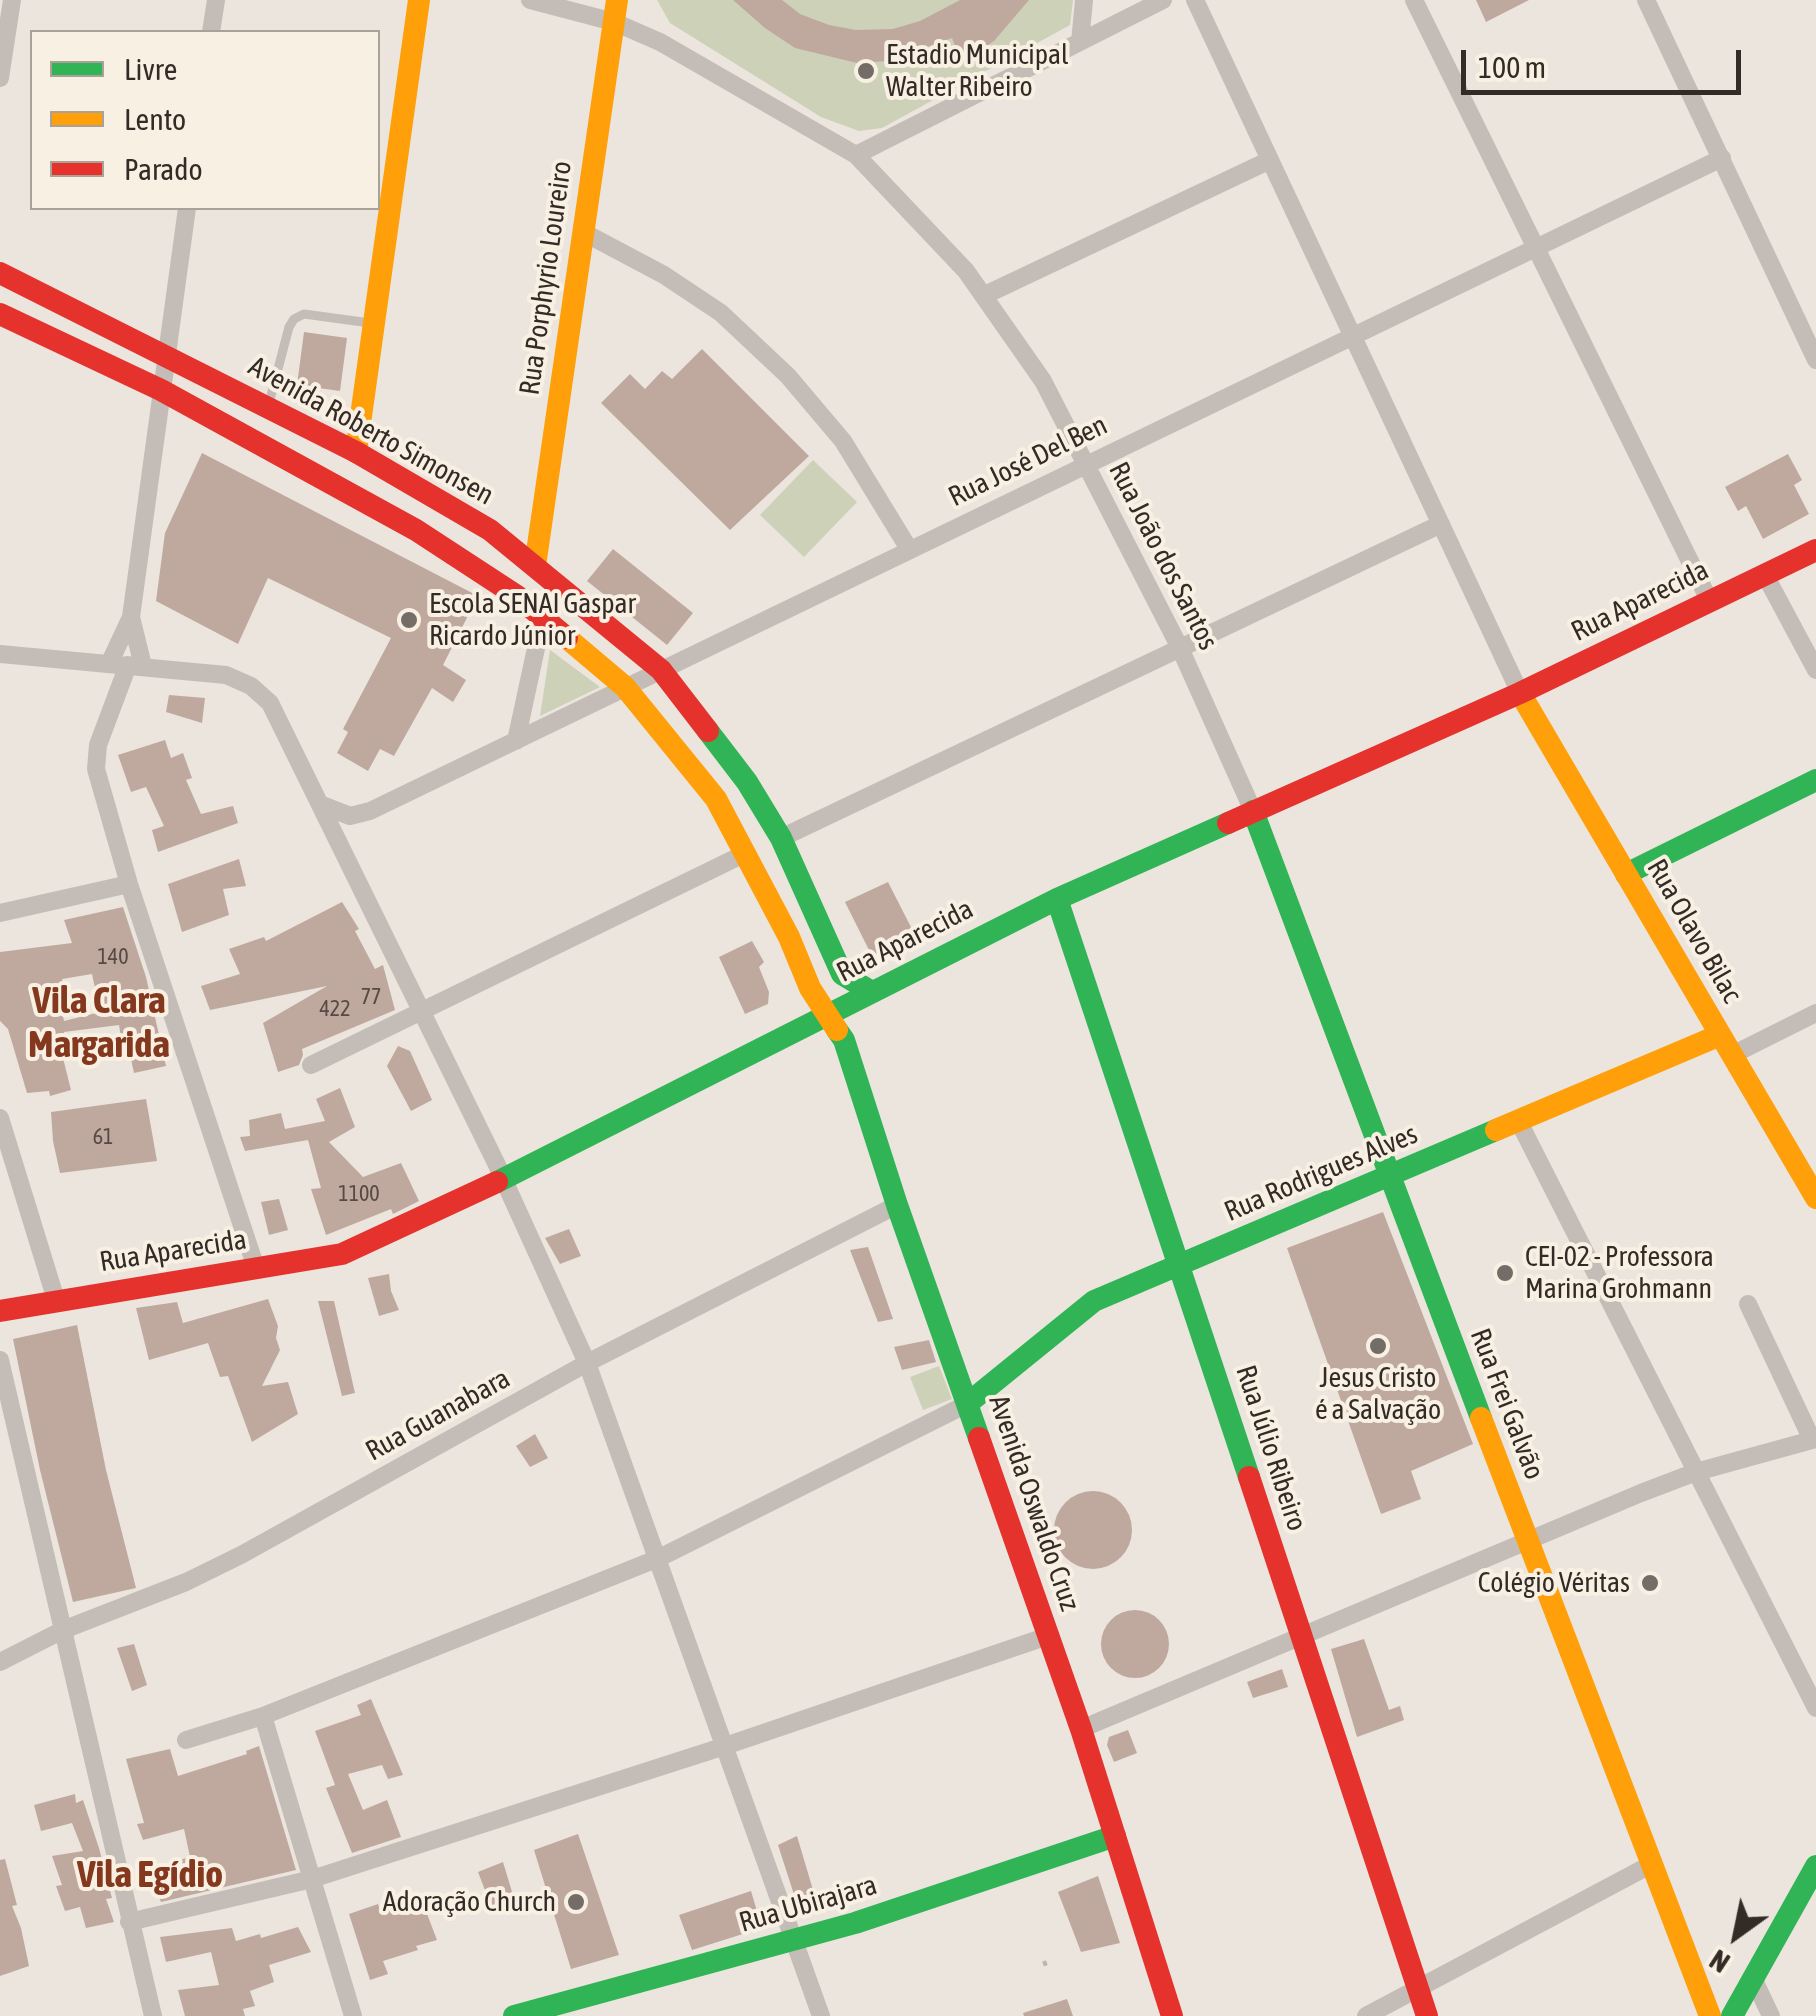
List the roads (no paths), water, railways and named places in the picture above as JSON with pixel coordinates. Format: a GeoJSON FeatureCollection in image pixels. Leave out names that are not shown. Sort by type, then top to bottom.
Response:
{"type":"FeatureCollection","features":[{"type":"Feature","properties":{"kind":"main road"},"geometry":{"type":"LineString","coordinates":[[356,452],[419,0]]}},
{"type":"Feature","properties":{"kind":"main road","name":"Rua Porphyrio Loureiro"},"geometry":{"type":"LineString","coordinates":[[535,566],[615,11]]}},
{"type":"Feature","properties":{"kind":"main road","name":"Avenida Roberto Simonsen"},"geometry":{"type":"LineString","coordinates":[[0,273],[356,452],[490,530],[661,670],[747,782],[781,838],[842,974],[870,992]]}},
{"type":"Feature","properties":{"kind":"main road"},"geometry":{"type":"LineString","coordinates":[[0,314],[161,390],[416,530],[543,616],[626,687],[716,799],[827,1015]]}},
{"type":"Feature","properties":{"kind":"main road","name":"Rua Aparecida"},"geometry":{"type":"LineString","coordinates":[[0,1311],[342,1254],[504,1179],[1057,899],[1520,694],[1816,550]]}},
{"type":"Feature","properties":{"kind":"main road","name":"Rua Olavo Bilac"},"geometry":{"type":"LineString","coordinates":[[1520,694],[1816,1198]]}},
{"type":"Feature","properties":{"kind":"main road"},"geometry":{"type":"LineString","coordinates":[[1626,874],[1816,780]]}},
{"type":"Feature","properties":{"kind":"main road","name":"Rua Frei Galvão"},"geometry":{"type":"LineString","coordinates":[[1253,811],[1526,1540],[1710,2016]]}},
{"type":"Feature","properties":{"kind":"main road","name":"Rua Júlio Ribeiro"},"geometry":{"type":"LineString","coordinates":[[1057,899],[1428,2016]]}},
{"type":"Feature","properties":{"kind":"main road","name":"Avenida Oswaldo Cruz"},"geometry":{"type":"LineString","coordinates":[[827,1015],[844,1040],[897,1205],[1081,1729],[1172,2016]]}},
{"type":"Feature","properties":{"kind":"main road","name":"Rua Rodrigues Alves"},"geometry":{"type":"LineString","coordinates":[[967,1404],[1094,1302],[1519,1122],[1726,1045]]}},
{"type":"Feature","properties":{"kind":"main road","name":"Rua Ubirajara"},"geometry":{"type":"LineString","coordinates":[[514,2016],[568,2009],[890,1912],[1115,1836]]}},
{"type":"Feature","properties":{"kind":"main road"},"geometry":{"type":"LineString","coordinates":[[1732,2016],[1816,1866]]}},
{"type":"Feature","properties":{"kind":"street"},"geometry":{"type":"LineString","coordinates":[[0,78],[12,0]]}},
{"type":"Feature","properties":{"kind":"street"},"geometry":{"type":"LineString","coordinates":[[211,30],[216,0]]}},
{"type":"Feature","properties":{"kind":"street","name":"Rua João dos Santos"},"geometry":{"type":"LineString","coordinates":[[530,0],[615,11],[660,42],[856,154],[922,223],[985,296],[1043,381],[1180,648],[1253,811]]}},
{"type":"Feature","properties":{"kind":"street"},"geometry":{"type":"LineString","coordinates":[[1080,42],[1084,0]]}},
{"type":"Feature","properties":{"kind":"street"},"geometry":{"type":"LineString","coordinates":[[856,154],[1163,0]]}},
{"type":"Feature","properties":{"kind":"street"},"geometry":{"type":"LineString","coordinates":[[1195,0],[1520,694]]}},
{"type":"Feature","properties":{"kind":"street"},"geometry":{"type":"LineString","coordinates":[[1414,0],[1709,600]]}},
{"type":"Feature","properties":{"kind":"street"},"geometry":{"type":"LineString","coordinates":[[1646,0],[1816,360]]}},
{"type":"Feature","properties":{"kind":"street","name":"Rua José Del Ben"},"geometry":{"type":"LineString","coordinates":[[360,816],[1722,158]]}},
{"type":"Feature","properties":{"kind":"street"},"geometry":{"type":"LineString","coordinates":[[985,296],[1270,160]]}},
{"type":"Feature","properties":{"kind":"street"},"geometry":{"type":"LineString","coordinates":[[187,210],[127,664],[95,756],[129,884],[256,1268]]}},
{"type":"Feature","properties":{"kind":"street"},"geometry":{"type":"LineString","coordinates":[[583,232],[664,276],[721,313],[788,376],[843,441],[909,549]]}},
{"type":"Feature","properties":{"kind":"street"},"geometry":{"type":"LineString","coordinates":[[781,838],[1441,524]]}},
{"type":"Feature","properties":{"kind":"street"},"geometry":{"type":"LineString","coordinates":[[1764,572],[1816,670]]}},
{"type":"Feature","properties":{"kind":"street"},"geometry":{"type":"LineString","coordinates":[[516,741],[543,616]]}},
{"type":"Feature","properties":{"kind":"street"},"geometry":{"type":"LineString","coordinates":[[127,664],[131,617]]}},
{"type":"Feature","properties":{"kind":"street"},"geometry":{"type":"LineString","coordinates":[[0,654],[226,676],[251,686],[270,703],[504,1179],[588,1363],[820,2016]]}},
{"type":"Feature","properties":{"kind":"street"},"geometry":{"type":"LineString","coordinates":[[322,805],[340,814],[360,816],[350,833],[347,859]]}},
{"type":"Feature","properties":{"kind":"street"},"geometry":{"type":"LineString","coordinates":[[311,1065],[746,853]]}},
{"type":"Feature","properties":{"kind":"street"},"geometry":{"type":"LineString","coordinates":[[0,913],[129,884]]}},
{"type":"Feature","properties":{"kind":"street","name":"Rua Rodrigues Alves"},"geometry":{"type":"LineString","coordinates":[[1726,1045],[1816,1012]]}},
{"type":"Feature","properties":{"kind":"street"},"geometry":{"type":"LineString","coordinates":[[0,1118],[56,1300]]}},
{"type":"Feature","properties":{"kind":"street"},"geometry":{"type":"LineString","coordinates":[[1519,1122],[1816,1708]]}},
{"type":"Feature","properties":{"kind":"street","name":"Rua Guanabara"},"geometry":{"type":"LineString","coordinates":[[0,1662],[62,1630],[186,1582],[241,1556],[588,1363],[897,1205]]}},
{"type":"Feature","properties":{"kind":"street"},"geometry":{"type":"LineString","coordinates":[[1081,1729],[1696,1472],[1814,1440],[1748,1304]]}},
{"type":"Feature","properties":{"kind":"street"},"geometry":{"type":"LineString","coordinates":[[0,1360],[153,2016]]}},
{"type":"Feature","properties":{"kind":"street"},"geometry":{"type":"LineString","coordinates":[[186,1740],[263,1716],[659,1558],[967,1404]]}},
{"type":"Feature","properties":{"kind":"street"},"geometry":{"type":"LineString","coordinates":[[129,1922],[312,1880],[1048,1636]]}},
{"type":"Feature","properties":{"kind":"street"},"geometry":{"type":"LineString","coordinates":[[263,1716],[353,2016]]}},
{"type":"Feature","properties":{"kind":"street"},"geometry":{"type":"LineString","coordinates":[[1366,2016],[1652,1864]]}},
{"type":"Feature","properties":{"kind":"street"},"geometry":{"type":"LineString","coordinates":[[1753,1978],[1771,2016]]}},
{"type":"Feature","properties":{"kind":"lane"},"geometry":{"type":"LineString","coordinates":[[268,408],[294,319],[304,314],[373,323]]}},
{"type":"Feature","properties":{"kind":"place","name":"Estadio Municipal Walter Ribeiro"},"geometry":{"type":"Point","coordinates":[866,71]}},
{"type":"Feature","properties":{"kind":"place","name":"Escola SENAI Gaspar Ricardo Júnior"},"geometry":{"type":"Point","coordinates":[409,620]}},
{"type":"Feature","properties":{"kind":"place","name":"CEI-02 - Professora Marina Grohmann"},"geometry":{"type":"Point","coordinates":[1505,1273]}},
{"type":"Feature","properties":{"kind":"place","name":"Jesus Cristo é a Salvação"},"geometry":{"type":"Point","coordinates":[1378,1346]}},
{"type":"Feature","properties":{"kind":"place","name":"Colégio Véritas"},"geometry":{"type":"Point","coordinates":[1650,1583]}},
{"type":"Feature","properties":{"kind":"place","name":"Adoração Church"},"geometry":{"type":"Point","coordinates":[576,1902]}},
{"type":"Feature","properties":{"kind":"district","name":"Vila Clara Margarida"},"geometry":{"type":"Point","coordinates":[99,1023]}},
{"type":"Feature","properties":{"kind":"district","name":"Vila Egídio"},"geometry":{"type":"Point","coordinates":[150,1875]}}]}
